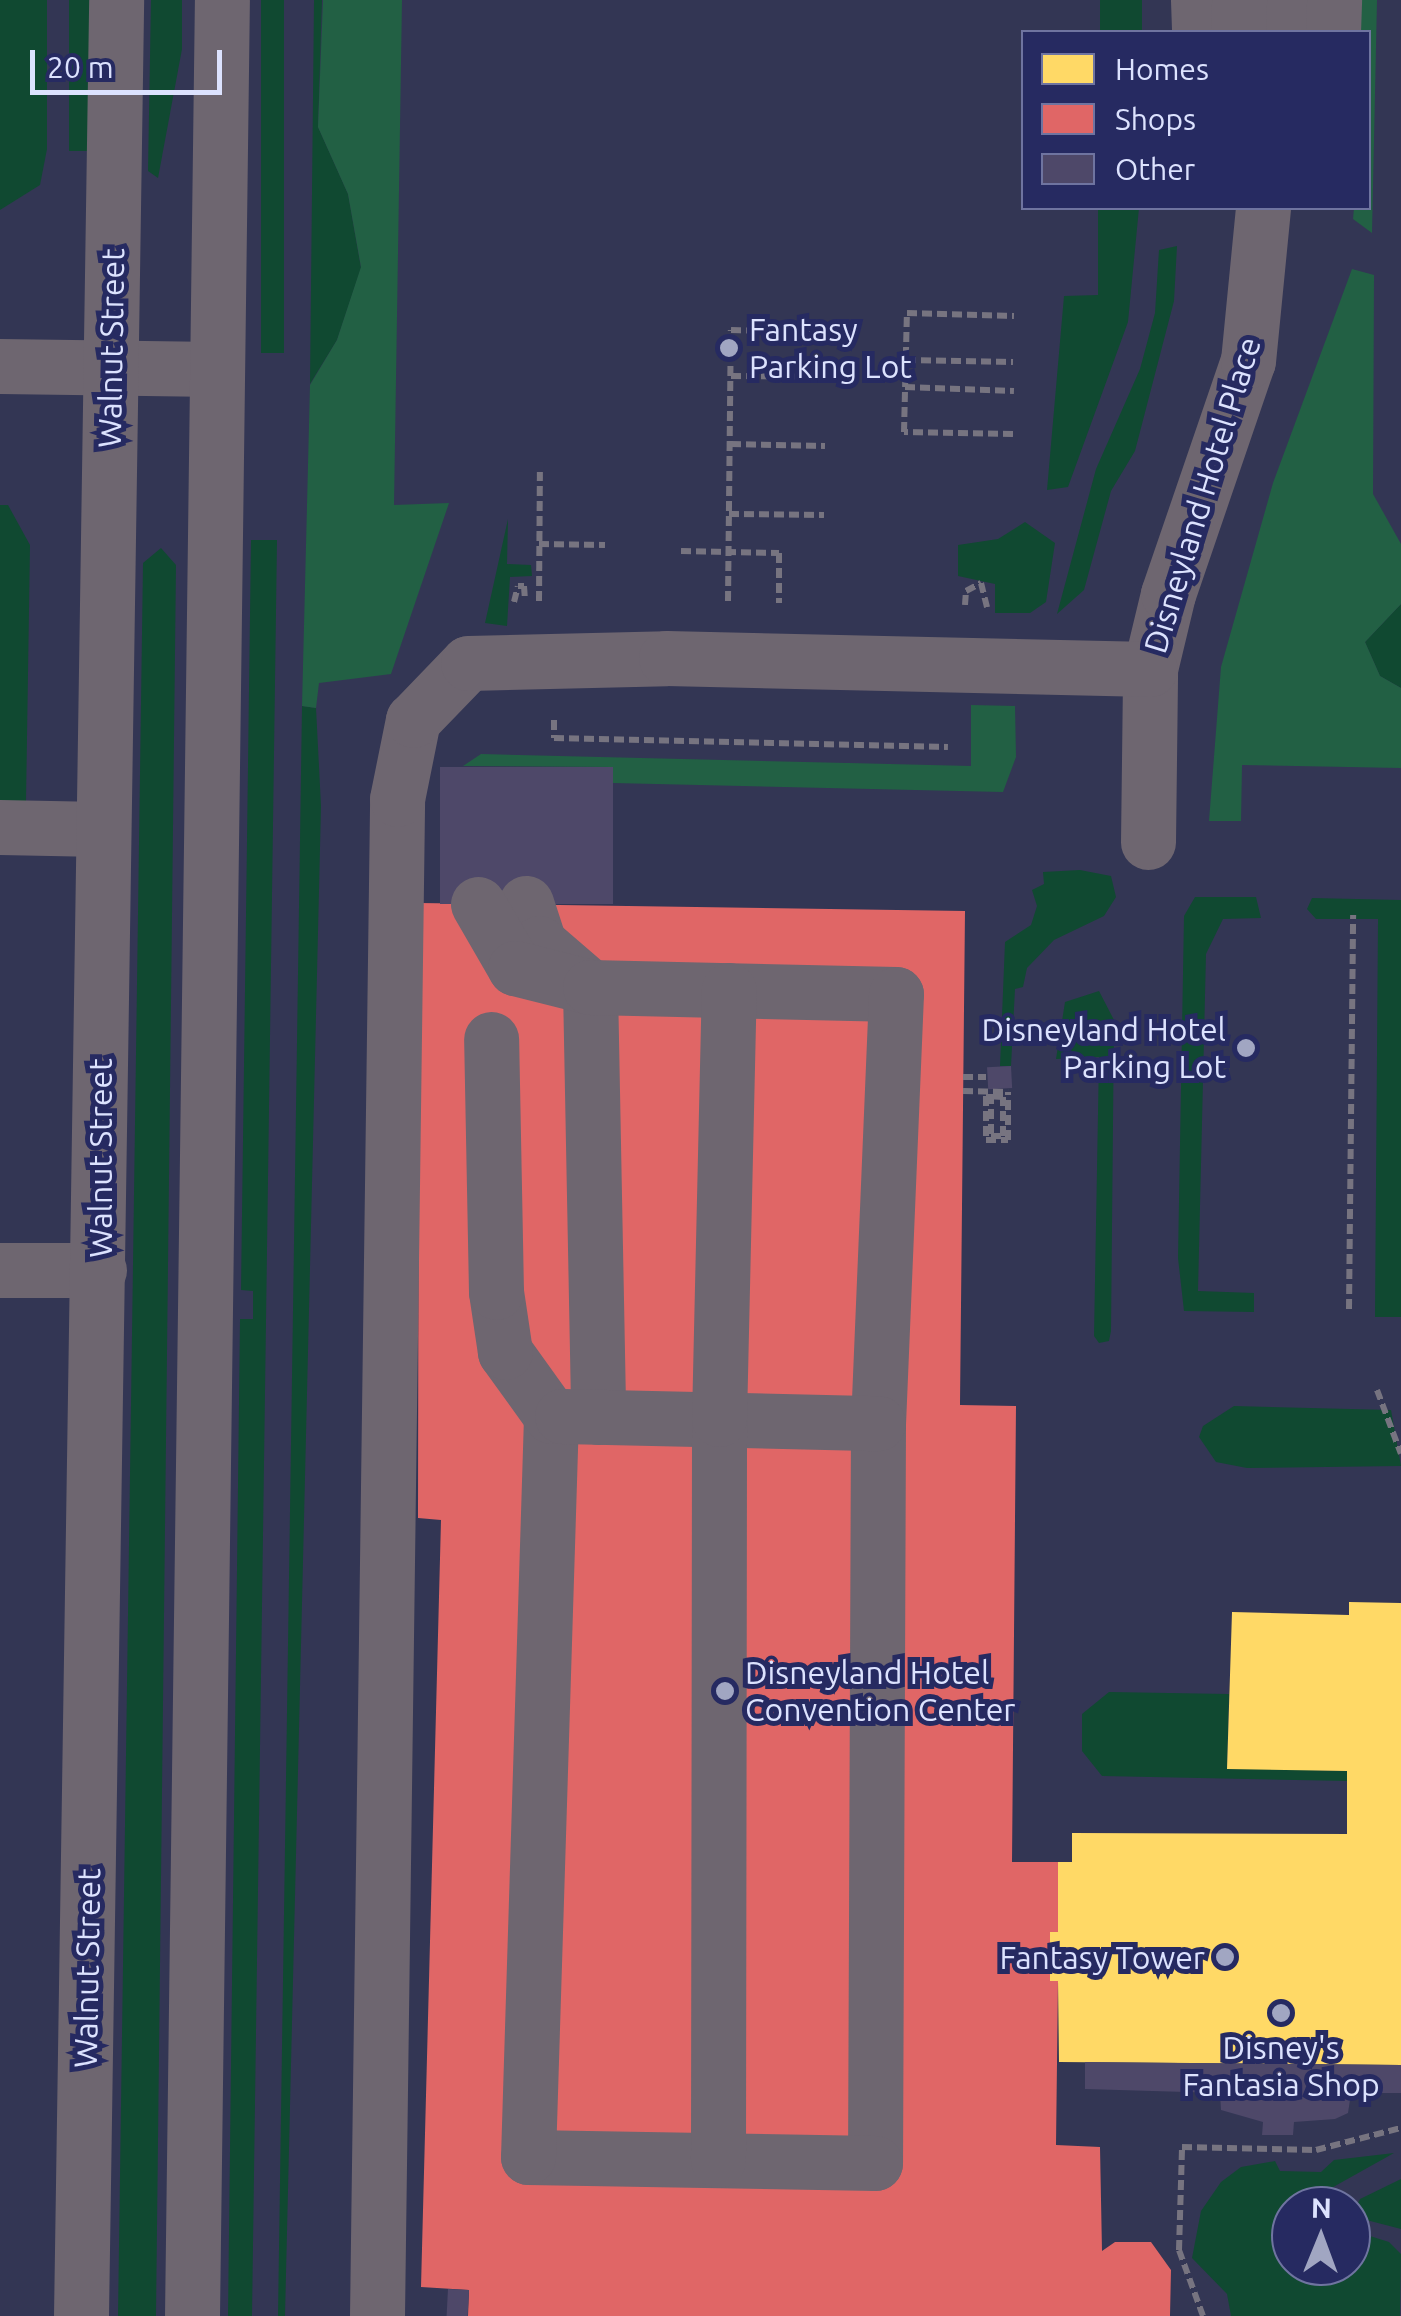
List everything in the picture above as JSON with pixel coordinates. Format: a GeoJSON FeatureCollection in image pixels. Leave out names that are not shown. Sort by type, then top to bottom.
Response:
{"type":"FeatureCollection","features":[{"type":"Feature","properties":{"kind":"street","name":"Walnut Street"},"geometry":{"type":"LineString","coordinates":[[81,2316],[116,0]]}},
{"type":"Feature","properties":{"kind":"street"},"geometry":{"type":"LineString","coordinates":[[192,2316],[222,0]]}},
{"type":"Feature","properties":{"kind":"street"},"geometry":{"type":"LineString","coordinates":[[1198,0],[1199,30]]}},
{"type":"Feature","properties":{"kind":"street"},"geometry":{"type":"LineString","coordinates":[[1238,30],[1239,0]]}},
{"type":"Feature","properties":{"kind":"street"},"geometry":{"type":"LineString","coordinates":[[1289,0],[1290,30]]}},
{"type":"Feature","properties":{"kind":"street"},"geometry":{"type":"LineString","coordinates":[[1334,0],[1334,30]]}},
{"type":"Feature","properties":{"kind":"street","name":"Disneyland Hotel Place"},"geometry":{"type":"LineString","coordinates":[[1148,842],[1150,669],[1168,594],[1248,360],[1263,210]]}},
{"type":"Feature","properties":{"kind":"street"},"geometry":{"type":"LineString","coordinates":[[0,366],[217,369]]}},
{"type":"Feature","properties":{"kind":"street"},"geometry":{"type":"LineString","coordinates":[[376,2316],[397,799],[413,720],[468,664],[753,661],[1150,669]]}},
{"type":"Feature","properties":{"kind":"street"},"geometry":{"type":"LineString","coordinates":[[0,827],[101,829]]}},
{"type":"Feature","properties":{"kind":"street"},"geometry":{"type":"LineString","coordinates":[[502,904],[515,968],[590,987],[896,994],[878,1422],[875,2163],[528,2157],[574,1416],[590,987]]}},
{"type":"Feature","properties":{"kind":"street"},"geometry":{"type":"LineString","coordinates":[[718,2160],[719,1419],[729,990]]}},
{"type":"Feature","properties":{"kind":"street"},"geometry":{"type":"LineString","coordinates":[[491,1039],[496,1292],[505,1352],[574,1416],[878,1422]]}},
{"type":"Feature","properties":{"kind":"street"},"geometry":{"type":"LineString","coordinates":[[0,1270],[99,1270]]}},
{"type":"Feature","properties":{"kind":"path"},"geometry":{"type":"LineString","coordinates":[[1013,434],[904,432],[904,388],[907,313],[1014,316]]}},
{"type":"Feature","properties":{"kind":"path"},"geometry":{"type":"LineString","coordinates":[[753,661],[729,552],[731,330],[828,333]]}},
{"type":"Feature","properties":{"kind":"path"},"geometry":{"type":"LineString","coordinates":[[906,360],[1013,362]]}},
{"type":"Feature","properties":{"kind":"path"},"geometry":{"type":"LineString","coordinates":[[731,376],[828,376]]}},
{"type":"Feature","properties":{"kind":"path"},"geometry":{"type":"LineString","coordinates":[[904,388],[1014,392]]}},
{"type":"Feature","properties":{"kind":"path"},"geometry":{"type":"LineString","coordinates":[[731,444],[826,446]]}},
{"type":"Feature","properties":{"kind":"path"},"geometry":{"type":"LineString","coordinates":[[539,612],[540,472]]}},
{"type":"Feature","properties":{"kind":"path"},"geometry":{"type":"LineString","coordinates":[[730,514],[824,514]]}},
{"type":"Feature","properties":{"kind":"path"},"geometry":{"type":"LineString","coordinates":[[539,544],[605,545]]}},
{"type":"Feature","properties":{"kind":"path"},"geometry":{"type":"LineString","coordinates":[[681,551],[779,553],[753,661]]}},
{"type":"Feature","properties":{"kind":"path"},"geometry":{"type":"LineString","coordinates":[[966,592],[981,583],[987,593]]}},
{"type":"Feature","properties":{"kind":"path"},"geometry":{"type":"LineString","coordinates":[[514,590],[524,586],[525,591]]}},
{"type":"Feature","properties":{"kind":"path"},"geometry":{"type":"LineString","coordinates":[[554,702],[554,738],[948,747]]}},
{"type":"Feature","properties":{"kind":"path"},"geometry":{"type":"LineString","coordinates":[[1348,1309],[1353,915]]}},
{"type":"Feature","properties":{"kind":"path"},"geometry":{"type":"LineString","coordinates":[[962,1077],[986,1077]]}},
{"type":"Feature","properties":{"kind":"path"},"geometry":{"type":"LineString","coordinates":[[963,1090],[1008,1092],[1008,1140],[986,1140],[986,1096],[1003,1096],[1003,1136],[991,1136],[990,1094]]}},
{"type":"Feature","properties":{"kind":"path"},"geometry":{"type":"LineString","coordinates":[[1377,1390],[1401,1454]]}},
{"type":"Feature","properties":{"kind":"path"},"geometry":{"type":"LineString","coordinates":[[1203,2316],[1179,2250],[1182,2147],[1316,2150],[1401,2128]]}},
{"type":"Feature","properties":{"kind":"green space"},"geometry":{"type":"Polygon","coordinates":[[[0,0],[47,0],[47,149],[40,185],[0,210],[0,0]]]}},
{"type":"Feature","properties":{"kind":"green space"},"geometry":{"type":"Polygon","coordinates":[[[69,0],[90,0],[90,151],[69,151],[69,0]]]}},
{"type":"Feature","properties":{"kind":"green space"},"geometry":{"type":"Polygon","coordinates":[[[151,0],[182,0],[182,49],[158,178],[148,171],[151,0]]]}},
{"type":"Feature","properties":{"kind":"green space"},"geometry":{"type":"Polygon","coordinates":[[[261,0],[284,0],[284,353],[261,353],[261,0]]]}},
{"type":"Feature","properties":{"kind":"green space"},"geometry":{"type":"Polygon","coordinates":[[[314,0],[322,0],[318,127],[348,194],[361,268],[337,340],[310,384],[314,0]]]}},
{"type":"Feature","properties":{"kind":"green space"},"geometry":{"type":"Polygon","coordinates":[[[323,0],[402,0],[394,505],[449,503],[391,674],[319,683],[316,708],[302,706],[310,385],[337,340],[361,267],[348,194],[318,127],[323,0]]]}},
{"type":"Feature","properties":{"kind":"green space"},"geometry":{"type":"Polygon","coordinates":[[[1100,0],[1142,0],[1142,30],[1100,30],[1100,0]]]}},
{"type":"Feature","properties":{"kind":"green space"},"geometry":{"type":"Polygon","coordinates":[[[1358,0],[1377,0],[1372,233],[1353,219],[1354,210],[1371,210],[1371,30],[1358,30],[1358,0]]]}},
{"type":"Feature","properties":{"kind":"green space"},"geometry":{"type":"Polygon","coordinates":[[[1098,210],[1139,210],[1128,322],[1068,487],[1047,490],[1064,296],[1098,295],[1098,210]]]}},
{"type":"Feature","properties":{"kind":"green space"},"geometry":{"type":"Polygon","coordinates":[[[1177,246],[1174,301],[1135,451],[1111,491],[1084,590],[1057,614],[1096,469],[1140,369],[1155,313],[1159,250],[1177,246]]]}},
{"type":"Feature","properties":{"kind":"green space"},"geometry":{"type":"Polygon","coordinates":[[[1352,269],[1374,275],[1373,494],[1401,544],[1401,604],[1365,642],[1380,676],[1401,688],[1401,768],[1242,765],[1241,821],[1209,821],[1221,667],[1273,483],[1352,269]]]}},
{"type":"Feature","properties":{"kind":"green space"},"geometry":{"type":"Polygon","coordinates":[[[0,505],[8,505],[30,545],[26,801],[0,801],[0,505]]]}},
{"type":"Feature","properties":{"kind":"green space"},"geometry":{"type":"Polygon","coordinates":[[[508,519],[507,564],[531,565],[532,576],[510,577],[507,626],[485,623],[508,519]]]}},
{"type":"Feature","properties":{"kind":"green space"},"geometry":{"type":"Polygon","coordinates":[[[1025,522],[1055,543],[1046,602],[1030,613],[995,613],[995,584],[958,576],[958,545],[998,539],[1025,522]]]}},
{"type":"Feature","properties":{"kind":"green space"},"geometry":{"type":"Polygon","coordinates":[[[251,540],[277,540],[252,2316],[228,2316],[240,1319],[253,1319],[253,1291],[241,1290],[251,540]]]}},
{"type":"Feature","properties":{"kind":"green space"},"geometry":{"type":"Polygon","coordinates":[[[161,548],[176,565],[156,2316],[118,2316],[143,563],[161,548]]]}},
{"type":"Feature","properties":{"kind":"green space"},"geometry":{"type":"Polygon","coordinates":[[[1401,604],[1401,688],[1380,676],[1365,642],[1401,604]]]}},
{"type":"Feature","properties":{"kind":"green space"},"geometry":{"type":"Polygon","coordinates":[[[971,705],[1015,706],[1016,757],[1003,792],[613,783],[613,767],[463,766],[481,754],[971,766],[971,705]]]}},
{"type":"Feature","properties":{"kind":"green space"},"geometry":{"type":"Polygon","coordinates":[[[302,706],[316,708],[321,806],[285,2316],[278,2316],[302,706]]]}},
{"type":"Feature","properties":{"kind":"green space"},"geometry":{"type":"Polygon","coordinates":[[[1080,870],[1111,876],[1116,897],[1104,916],[1054,940],[1027,968],[1023,987],[1015,989],[1011,1066],[1000,1066],[1005,942],[1031,925],[1037,906],[1032,890],[1044,884],[1043,872],[1080,870]]]}},
{"type":"Feature","properties":{"kind":"green space"},"geometry":{"type":"Polygon","coordinates":[[[1195,897],[1256,897],[1261,918],[1223,919],[1206,954],[1198,1291],[1254,1293],[1254,1312],[1184,1311],[1178,1258],[1184,916],[1195,897]]]}},
{"type":"Feature","properties":{"kind":"green space"},"geometry":{"type":"Polygon","coordinates":[[[1312,898],[1401,900],[1401,1317],[1375,1317],[1378,919],[1316,919],[1307,909],[1312,898]]]}},
{"type":"Feature","properties":{"kind":"green space"},"geometry":{"type":"Polygon","coordinates":[[[1099,991],[1114,1020],[1111,1331],[1109,1341],[1099,1343],[1094,1336],[1099,1057],[1056,1059],[1065,1002],[1099,991]]]}},
{"type":"Feature","properties":{"kind":"green space"},"geometry":{"type":"Polygon","coordinates":[[[1234,1406],[1391,1410],[1401,1466],[1247,1468],[1216,1462],[1199,1437],[1203,1426],[1234,1406]]]}},
{"type":"Feature","properties":{"kind":"green space"},"geometry":{"type":"Polygon","coordinates":[[[1109,1692],[1229,1694],[1227,1768],[1347,1771],[1347,1781],[1102,1776],[1082,1751],[1082,1714],[1109,1692]]]}},
{"type":"Feature","properties":{"kind":"green space"},"geometry":{"type":"Polygon","coordinates":[[[1394,2153],[1335,2186],[1271,2186],[1271,2286],[1371,2286],[1371,2236],[1389,2242],[1401,2254],[1400,2316],[1231,2316],[1227,2294],[1192,2258],[1201,2211],[1221,2182],[1241,2167],[1275,2161],[1280,2171],[1321,2172],[1334,2160],[1394,2153]]]}},
{"type":"Feature","properties":{"kind":"green space"},"geometry":{"type":"Polygon","coordinates":[[[1401,2179],[1401,2229],[1371,2221],[1371,2194],[1401,2179]]]}},
{"type":"Feature","properties":{"kind":"building: Homes","name":"Fantasy Tower"},"geometry":{"type":"Polygon","coordinates":[[[1349,1602],[1401,1603],[1401,2065],[1059,2062],[1058,1981],[1050,1981],[1050,1932],[1058,1932],[1058,1862],[1072,1862],[1072,1833],[1347,1834],[1347,1771],[1227,1769],[1232,1612],[1349,1615],[1349,1602]]]}},
{"type":"Feature","properties":{"kind":"building: Shops","name":"Disneyland Hotel Convention Center"},"geometry":{"type":"Polygon","coordinates":[[[419,903],[965,911],[960,1405],[1016,1406],[1012,1862],[1058,1862],[1058,1932],[1050,1932],[1050,1981],[1058,1981],[1056,2145],[1100,2147],[1102,2251],[1115,2242],[1151,2242],[1171,2270],[1170,2316],[468,2316],[469,2290],[421,2287],[441,1520],[418,1518],[419,903]]]}},
{"type":"Feature","properties":{"kind":"building: Other"},"geometry":{"type":"Polygon","coordinates":[[[440,767],[613,767],[613,904],[440,904],[440,767]]]}},
{"type":"Feature","properties":{"kind":"building: Other"},"geometry":{"type":"Polygon","coordinates":[[[1011,1066],[1012,1088],[988,1089],[987,1067],[1011,1066]]]}},
{"type":"Feature","properties":{"kind":"building: Other"},"geometry":{"type":"Polygon","coordinates":[[[1085,2062],[1401,2065],[1401,2093],[1351,2093],[1348,2113],[1335,2119],[1294,2122],[1293,2135],[1262,2135],[1263,2122],[1221,2110],[1220,2093],[1085,2089],[1085,2062]]]}},
{"type":"Feature","properties":{"kind":"building: Other"},"geometry":{"type":"Polygon","coordinates":[[[448,2289],[469,2290],[468,2316],[447,2316],[448,2289]]]}},
{"type":"Feature","properties":{"kind":"place","name":"Fantasy Parking Lot"},"geometry":{"type":"Point","coordinates":[729,348]}},
{"type":"Feature","properties":{"kind":"place","name":"Disneyland Hotel Parking Lot"},"geometry":{"type":"Point","coordinates":[1246,1048]}},
{"type":"Feature","properties":{"kind":"place","name":"Disneyland Hotel Convention Center"},"geometry":{"type":"Point","coordinates":[725,1691]}},
{"type":"Feature","properties":{"kind":"place","name":"Fantasy Tower"},"geometry":{"type":"Point","coordinates":[1225,1957]}},
{"type":"Feature","properties":{"kind":"place","name":"Disney's Fantasia Shop"},"geometry":{"type":"Point","coordinates":[1281,2013]}}]}
